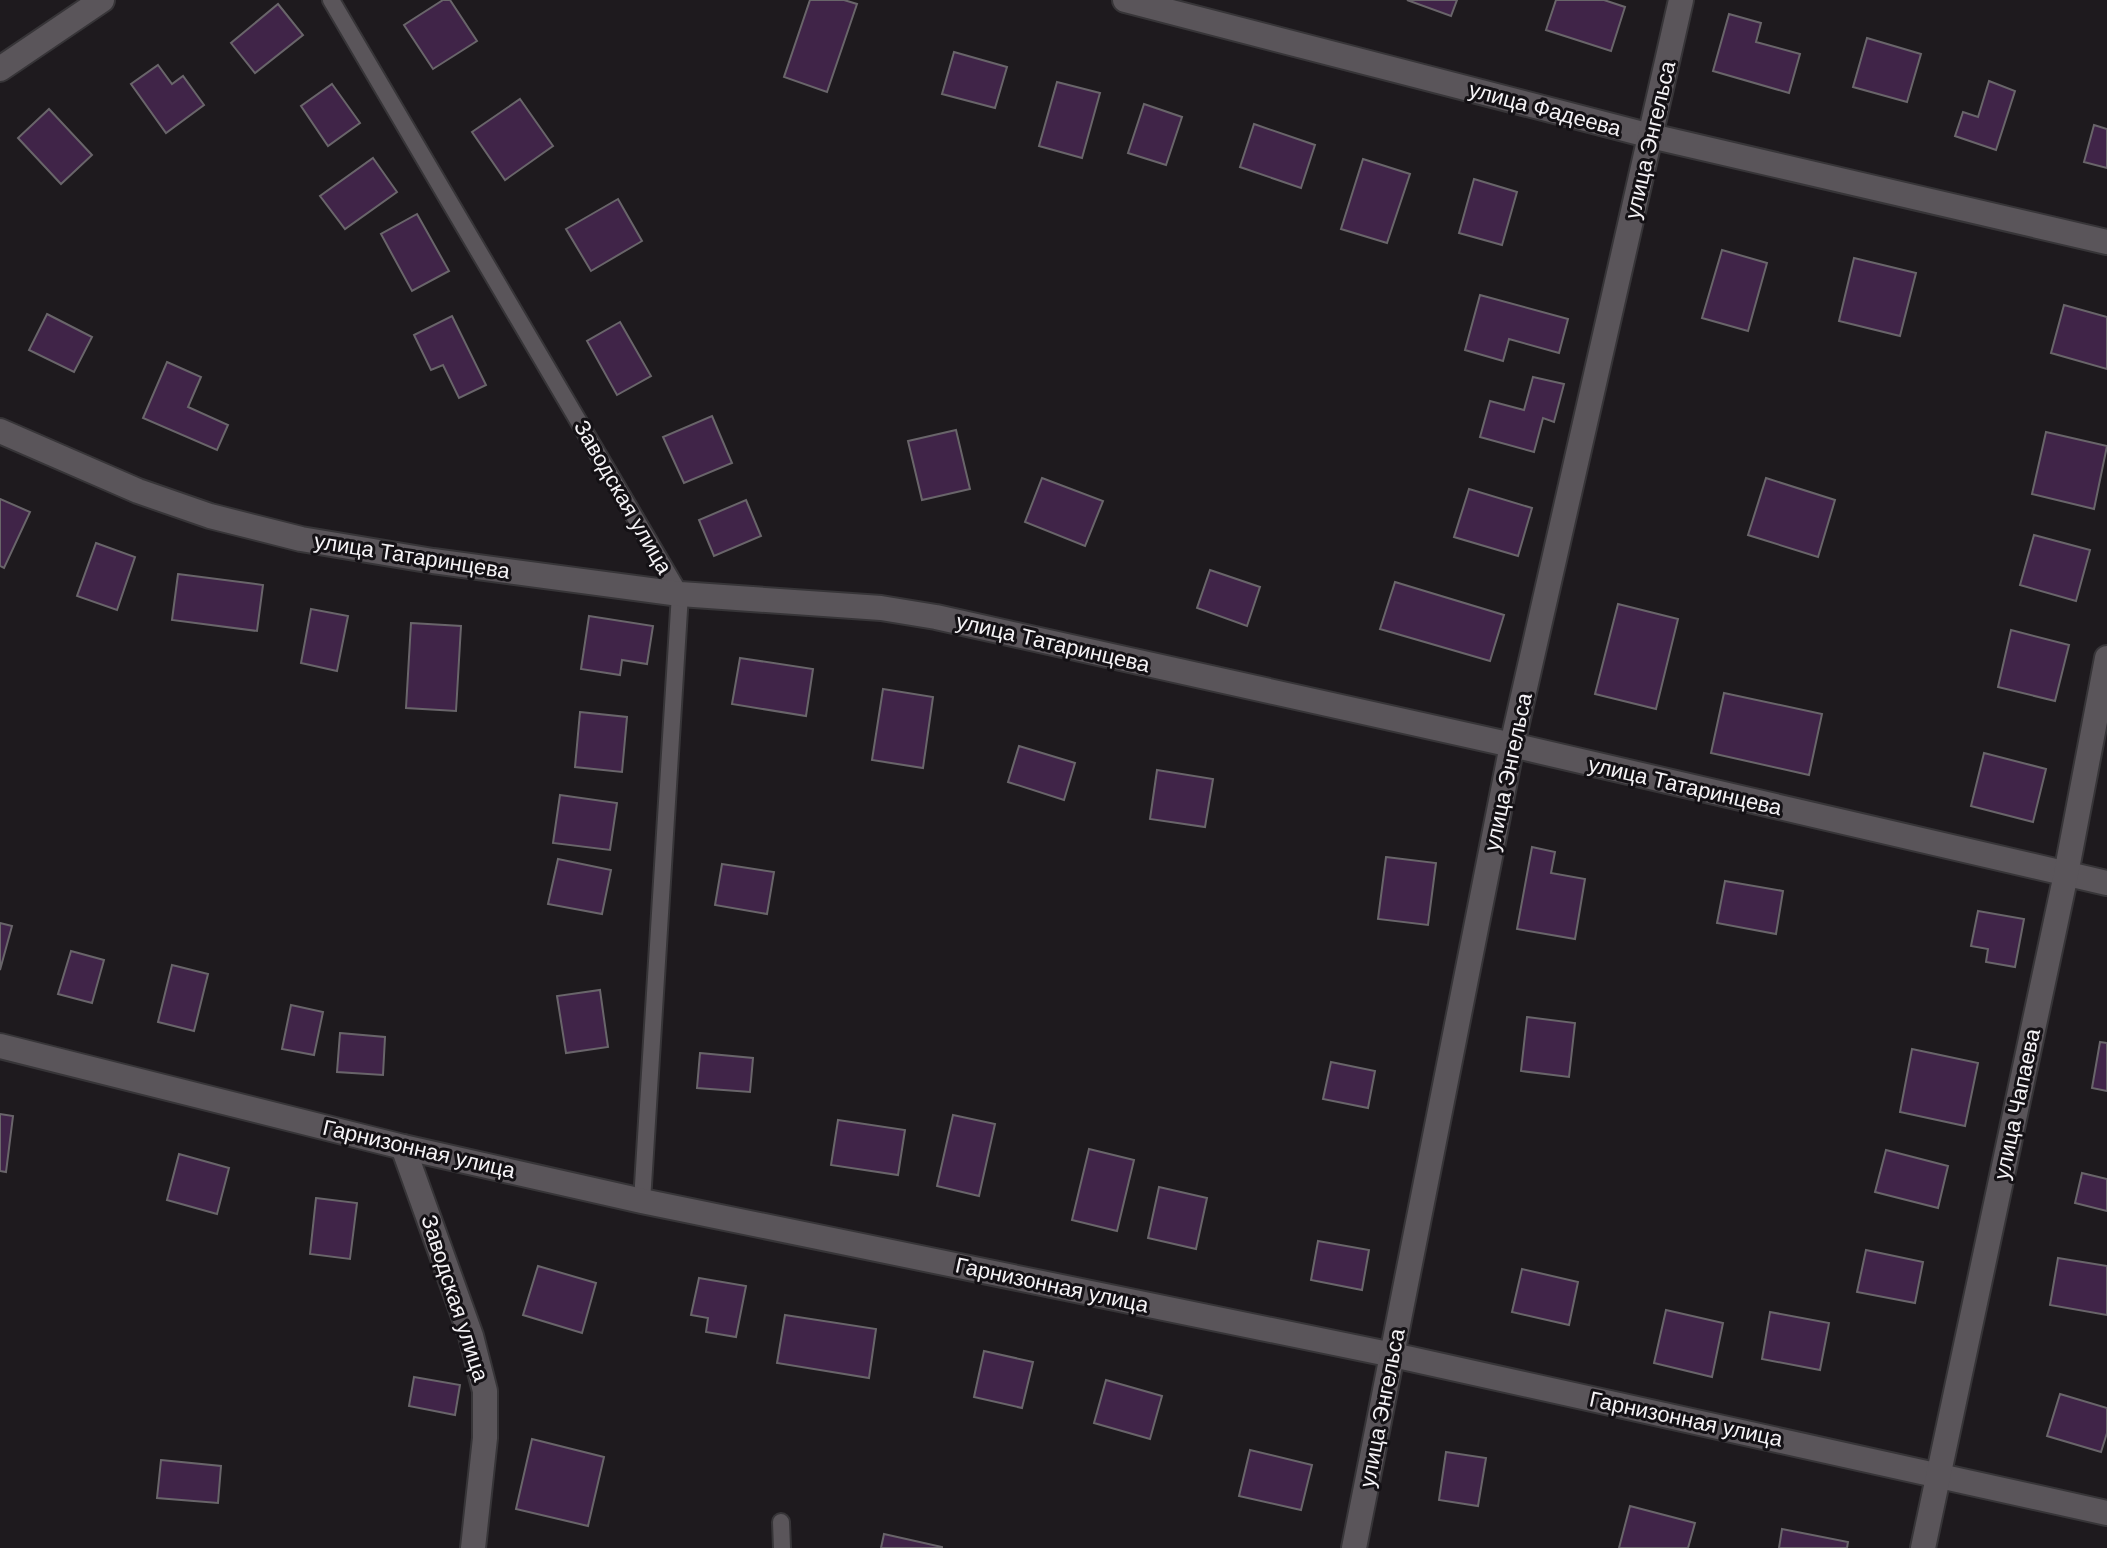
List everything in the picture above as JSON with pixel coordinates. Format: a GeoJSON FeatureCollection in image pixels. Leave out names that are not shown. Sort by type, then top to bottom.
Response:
{"type":"FeatureCollection","features":[{"type":"Feature","properties":{"kind":"street"},"geometry":{"type":"LineString","coordinates":[[0,69],[102,0]]}},
{"type":"Feature","properties":{"kind":"street","name":"улица Фадеева"},"geometry":{"type":"LineString","coordinates":[[1125,0],[1651,136],[2107,242]]}},
{"type":"Feature","properties":{"kind":"street","name":"улица Энгельса"},"geometry":{"type":"LineString","coordinates":[[1354,1548],[1512,745],[1681,0]]}},
{"type":"Feature","properties":{"kind":"street","name":"улица Татаринцева"},"geometry":{"type":"LineString","coordinates":[[0,431],[138,491],[210,516],[301,539],[433,561],[680,594],[881,608],[936,617],[1512,745],[2107,883]]}},
{"type":"Feature","properties":{"kind":"street","name":"улица Чапаева"},"geometry":{"type":"LineString","coordinates":[[1923,1548],[2066,874],[2107,658]]}},
{"type":"Feature","properties":{"kind":"street","name":"Гарнизонная улица"},"geometry":{"type":"LineString","coordinates":[[0,1046],[403,1147],[642,1201],[1393,1355],[2107,1513]]}},
{"type":"Feature","properties":{"kind":"street","name":"Заводская улица"},"geometry":{"type":"LineString","coordinates":[[403,1147],[471,1336],[485,1391],[485,1438],[473,1548]]}},
{"type":"Feature","properties":{"kind":"lane","name":"Заводская улица"},"geometry":{"type":"LineString","coordinates":[[331,0],[680,594],[642,1201]]}},
{"type":"Feature","properties":{"kind":"lane"},"geometry":{"type":"LineString","coordinates":[[781,1522],[782,1548]]}},
{"type":"Feature","properties":{"kind":"building"},"geometry":{"type":"Polygon","coordinates":[[[443,0],[450,0],[477,41],[433,69],[404,25],[443,0]]]}},
{"type":"Feature","properties":{"kind":"building"},"geometry":{"type":"Polygon","coordinates":[[[810,0],[844,0],[857,4],[827,92],[784,77],[810,0]]]}},
{"type":"Feature","properties":{"kind":"building"},"geometry":{"type":"Polygon","coordinates":[[[1407,0],[1457,0],[1451,16],[1407,0]]]}},
{"type":"Feature","properties":{"kind":"building"},"geometry":{"type":"Polygon","coordinates":[[[1556,0],[1604,0],[1625,7],[1611,51],[1546,30],[1556,0]]]}},
{"type":"Feature","properties":{"kind":"building"},"geometry":{"type":"Polygon","coordinates":[[[278,4],[303,35],[255,73],[231,43],[278,4]]]}},
{"type":"Feature","properties":{"kind":"building"},"geometry":{"type":"Polygon","coordinates":[[[1729,14],[1761,23],[1756,42],[1800,54],[1789,93],[1713,71],[1729,14]]]}},
{"type":"Feature","properties":{"kind":"building"},"geometry":{"type":"Polygon","coordinates":[[[1867,38],[1921,54],[1907,102],[1853,87],[1867,38]]]}},
{"type":"Feature","properties":{"kind":"building"},"geometry":{"type":"Polygon","coordinates":[[[954,52],[1007,67],[995,108],[942,94],[954,52]]]}},
{"type":"Feature","properties":{"kind":"building"},"geometry":{"type":"Polygon","coordinates":[[[158,65],[172,84],[183,76],[204,105],[166,133],[131,84],[158,65]]]}},
{"type":"Feature","properties":{"kind":"building"},"geometry":{"type":"Polygon","coordinates":[[[1989,81],[2015,91],[1996,150],[1955,136],[1963,112],[1978,117],[1989,81]]]}},
{"type":"Feature","properties":{"kind":"building"},"geometry":{"type":"Polygon","coordinates":[[[1057,82],[1100,93],[1082,158],[1039,146],[1057,82]]]}},
{"type":"Feature","properties":{"kind":"building"},"geometry":{"type":"Polygon","coordinates":[[[332,84],[360,123],[328,146],[301,106],[332,84]]]}},
{"type":"Feature","properties":{"kind":"building"},"geometry":{"type":"Polygon","coordinates":[[[520,99],[553,146],[505,180],[472,132],[520,99]]]}},
{"type":"Feature","properties":{"kind":"building"},"geometry":{"type":"Polygon","coordinates":[[[1144,104],[1182,117],[1166,165],[1128,153],[1144,104]]]}},
{"type":"Feature","properties":{"kind":"building"},"geometry":{"type":"Polygon","coordinates":[[[49,109],[92,155],[61,184],[18,138],[49,109]]]}},
{"type":"Feature","properties":{"kind":"building"},"geometry":{"type":"Polygon","coordinates":[[[1254,124],[1315,145],[1301,188],[1240,167],[1254,124]]]}},
{"type":"Feature","properties":{"kind":"building"},"geometry":{"type":"Polygon","coordinates":[[[2094,125],[2107,129],[2107,168],[2084,162],[2094,125]]]}},
{"type":"Feature","properties":{"kind":"building"},"geometry":{"type":"Polygon","coordinates":[[[373,158],[397,192],[345,229],[320,196],[373,158]]]}},
{"type":"Feature","properties":{"kind":"building"},"geometry":{"type":"Polygon","coordinates":[[[1363,159],[1410,174],[1387,243],[1341,229],[1363,159]]]}},
{"type":"Feature","properties":{"kind":"building"},"geometry":{"type":"Polygon","coordinates":[[[1474,179],[1517,192],[1502,245],[1459,233],[1474,179]]]}},
{"type":"Feature","properties":{"kind":"building"},"geometry":{"type":"Polygon","coordinates":[[[618,199],[642,241],[591,271],[566,229],[618,199]]]}},
{"type":"Feature","properties":{"kind":"building"},"geometry":{"type":"Polygon","coordinates":[[[417,214],[449,271],[412,291],[381,234],[417,214]]]}},
{"type":"Feature","properties":{"kind":"building"},"geometry":{"type":"Polygon","coordinates":[[[1722,250],[1767,263],[1748,331],[1702,318],[1722,250]]]}},
{"type":"Feature","properties":{"kind":"building"},"geometry":{"type":"Polygon","coordinates":[[[1854,258],[1916,273],[1900,336],[1839,321],[1854,258]]]}},
{"type":"Feature","properties":{"kind":"building"},"geometry":{"type":"Polygon","coordinates":[[[1480,295],[1568,319],[1559,353],[1509,339],[1503,361],[1465,350],[1480,295]]]}},
{"type":"Feature","properties":{"kind":"building"},"geometry":{"type":"Polygon","coordinates":[[[2064,305],[2107,317],[2107,369],[2051,353],[2064,305]]]}},
{"type":"Feature","properties":{"kind":"building"},"geometry":{"type":"Polygon","coordinates":[[[47,314],[92,337],[74,372],[29,350],[47,314]]]}},
{"type":"Feature","properties":{"kind":"building"},"geometry":{"type":"Polygon","coordinates":[[[452,316],[486,385],[459,398],[443,365],[431,370],[414,335],[452,316]]]}},
{"type":"Feature","properties":{"kind":"building"},"geometry":{"type":"Polygon","coordinates":[[[620,322],[651,376],[617,395],[587,341],[620,322]]]}},
{"type":"Feature","properties":{"kind":"building"},"geometry":{"type":"Polygon","coordinates":[[[167,362],[201,377],[188,407],[228,425],[217,450],[143,418],[167,362]]]}},
{"type":"Feature","properties":{"kind":"building"},"geometry":{"type":"Polygon","coordinates":[[[1533,377],[1564,384],[1554,422],[1543,418],[1534,452],[1480,437],[1490,401],[1524,410],[1533,377]]]}},
{"type":"Feature","properties":{"kind":"building"},"geometry":{"type":"Polygon","coordinates":[[[712,416],[732,463],[684,483],[663,437],[712,416]]]}},
{"type":"Feature","properties":{"kind":"building"},"geometry":{"type":"Polygon","coordinates":[[[956,430],[970,489],[922,500],[908,441],[956,430]]]}},
{"type":"Feature","properties":{"kind":"building"},"geometry":{"type":"Polygon","coordinates":[[[2046,432],[2107,446],[2094,509],[2032,494],[2046,432]]]}},
{"type":"Feature","properties":{"kind":"building"},"geometry":{"type":"Polygon","coordinates":[[[1042,478],[1103,501],[1085,546],[1025,522],[1042,478]]]}},
{"type":"Feature","properties":{"kind":"building"},"geometry":{"type":"Polygon","coordinates":[[[1766,478],[1835,500],[1818,557],[1748,535],[1766,478]]]}},
{"type":"Feature","properties":{"kind":"building"},"geometry":{"type":"Polygon","coordinates":[[[1469,489],[1532,508],[1518,556],[1454,537],[1469,489]]]}},
{"type":"Feature","properties":{"kind":"building"},"geometry":{"type":"Polygon","coordinates":[[[0,499],[30,512],[4,568],[0,566],[0,499]]]}},
{"type":"Feature","properties":{"kind":"building"},"geometry":{"type":"Polygon","coordinates":[[[746,500],[761,536],[714,556],[699,520],[746,500]]]}},
{"type":"Feature","properties":{"kind":"building"},"geometry":{"type":"Polygon","coordinates":[[[2034,535],[2090,550],[2076,601],[2020,585],[2034,535]]]}},
{"type":"Feature","properties":{"kind":"building"},"geometry":{"type":"Polygon","coordinates":[[[96,543],[135,557],[117,610],[77,596],[96,543]]]}},
{"type":"Feature","properties":{"kind":"building"},"geometry":{"type":"Polygon","coordinates":[[[1210,570],[1260,587],[1247,626],[1197,608],[1210,570]]]}},
{"type":"Feature","properties":{"kind":"building"},"geometry":{"type":"Polygon","coordinates":[[[178,574],[263,585],[257,631],[172,620],[178,574]]]}},
{"type":"Feature","properties":{"kind":"building"},"geometry":{"type":"Polygon","coordinates":[[[1395,582],[1504,615],[1490,661],[1380,629],[1395,582]]]}},
{"type":"Feature","properties":{"kind":"building"},"geometry":{"type":"Polygon","coordinates":[[[1618,604],[1678,619],[1656,709],[1595,694],[1618,604]]]}},
{"type":"Feature","properties":{"kind":"building"},"geometry":{"type":"Polygon","coordinates":[[[311,609],[348,616],[337,671],[301,663],[311,609]]]}},
{"type":"Feature","properties":{"kind":"building"},"geometry":{"type":"Polygon","coordinates":[[[589,616],[653,626],[647,664],[622,660],[620,675],[581,669],[589,616]]]}},
{"type":"Feature","properties":{"kind":"building"},"geometry":{"type":"Polygon","coordinates":[[[411,623],[461,626],[456,711],[406,708],[411,623]]]}},
{"type":"Feature","properties":{"kind":"building"},"geometry":{"type":"Polygon","coordinates":[[[2011,630],[2069,645],[2055,701],[1998,687],[2011,630]]]}},
{"type":"Feature","properties":{"kind":"building"},"geometry":{"type":"Polygon","coordinates":[[[740,658],[813,669],[806,716],[732,704],[740,658]]]}},
{"type":"Feature","properties":{"kind":"building"},"geometry":{"type":"Polygon","coordinates":[[[883,689],[933,697],[923,768],[872,760],[883,689]]]}},
{"type":"Feature","properties":{"kind":"building"},"geometry":{"type":"Polygon","coordinates":[[[1724,693],[1822,714],[1809,775],[1711,753],[1724,693]]]}},
{"type":"Feature","properties":{"kind":"building"},"geometry":{"type":"Polygon","coordinates":[[[580,712],[627,717],[622,772],[575,767],[580,712]]]}},
{"type":"Feature","properties":{"kind":"building"},"geometry":{"type":"Polygon","coordinates":[[[1019,746],[1075,763],[1064,800],[1008,782],[1019,746]]]}},
{"type":"Feature","properties":{"kind":"building"},"geometry":{"type":"Polygon","coordinates":[[[1984,753],[2046,769],[2033,822],[1971,806],[1984,753]]]}},
{"type":"Feature","properties":{"kind":"building"},"geometry":{"type":"Polygon","coordinates":[[[1157,770],[1213,779],[1205,827],[1150,819],[1157,770]]]}},
{"type":"Feature","properties":{"kind":"building"},"geometry":{"type":"Polygon","coordinates":[[[560,795],[617,803],[610,850],[553,843],[560,795]]]}},
{"type":"Feature","properties":{"kind":"building"},"geometry":{"type":"Polygon","coordinates":[[[1532,847],[1555,852],[1551,873],[1585,879],[1575,939],[1517,929],[1532,847]]]}},
{"type":"Feature","properties":{"kind":"building"},"geometry":{"type":"Polygon","coordinates":[[[1386,857],[1436,863],[1428,925],[1378,919],[1386,857]]]}},
{"type":"Feature","properties":{"kind":"building"},"geometry":{"type":"Polygon","coordinates":[[[558,859],[611,870],[602,914],[548,904],[558,859]]]}},
{"type":"Feature","properties":{"kind":"building"},"geometry":{"type":"Polygon","coordinates":[[[722,864],[774,872],[767,914],[715,905],[722,864]]]}},
{"type":"Feature","properties":{"kind":"building"},"geometry":{"type":"Polygon","coordinates":[[[1725,881],[1783,891],[1776,934],[1717,923],[1725,881]]]}},
{"type":"Feature","properties":{"kind":"building"},"geometry":{"type":"Polygon","coordinates":[[[1978,911],[2024,919],[2015,967],[1986,962],[1988,949],[1971,946],[1978,911]]]}},
{"type":"Feature","properties":{"kind":"building"},"geometry":{"type":"Polygon","coordinates":[[[0,923],[12,926],[0,970],[0,923]]]}},
{"type":"Feature","properties":{"kind":"building"},"geometry":{"type":"Polygon","coordinates":[[[71,951],[104,960],[92,1003],[58,994],[71,951]]]}},
{"type":"Feature","properties":{"kind":"building"},"geometry":{"type":"Polygon","coordinates":[[[172,965],[208,974],[194,1031],[158,1022],[172,965]]]}},
{"type":"Feature","properties":{"kind":"building"},"geometry":{"type":"Polygon","coordinates":[[[600,990],[608,1047],[566,1053],[557,996],[600,990]]]}},
{"type":"Feature","properties":{"kind":"building"},"geometry":{"type":"Polygon","coordinates":[[[291,1005],[323,1012],[314,1055],[282,1049],[291,1005]]]}},
{"type":"Feature","properties":{"kind":"building"},"geometry":{"type":"Polygon","coordinates":[[[1527,1017],[1575,1023],[1569,1077],[1521,1071],[1527,1017]]]}},
{"type":"Feature","properties":{"kind":"building"},"geometry":{"type":"Polygon","coordinates":[[[340,1033],[385,1037],[383,1075],[337,1072],[340,1033]]]}},
{"type":"Feature","properties":{"kind":"building"},"geometry":{"type":"Polygon","coordinates":[[[2100,1042],[2107,1043],[2107,1091],[2092,1088],[2100,1042]]]}},
{"type":"Feature","properties":{"kind":"building"},"geometry":{"type":"Polygon","coordinates":[[[1912,1049],[1978,1063],[1965,1126],[1900,1112],[1912,1049]]]}},
{"type":"Feature","properties":{"kind":"building"},"geometry":{"type":"Polygon","coordinates":[[[700,1053],[753,1058],[750,1092],[697,1088],[700,1053]]]}},
{"type":"Feature","properties":{"kind":"building"},"geometry":{"type":"Polygon","coordinates":[[[1331,1062],[1375,1071],[1368,1108],[1323,1099],[1331,1062]]]}},
{"type":"Feature","properties":{"kind":"building"},"geometry":{"type":"Polygon","coordinates":[[[0,1114],[13,1116],[6,1172],[0,1171],[0,1114]]]}},
{"type":"Feature","properties":{"kind":"building"},"geometry":{"type":"Polygon","coordinates":[[[953,1115],[995,1124],[979,1196],[937,1186],[953,1115]]]}},
{"type":"Feature","properties":{"kind":"building"},"geometry":{"type":"Polygon","coordinates":[[[838,1120],[905,1130],[898,1175],[831,1165],[838,1120]]]}},
{"type":"Feature","properties":{"kind":"building"},"geometry":{"type":"Polygon","coordinates":[[[1089,1149],[1134,1160],[1117,1231],[1072,1220],[1089,1149]]]}},
{"type":"Feature","properties":{"kind":"building"},"geometry":{"type":"Polygon","coordinates":[[[1886,1150],[1948,1166],[1938,1208],[1875,1192],[1886,1150]]]}},
{"type":"Feature","properties":{"kind":"building"},"geometry":{"type":"Polygon","coordinates":[[[179,1154],[229,1168],[217,1214],[167,1200],[179,1154]]]}},
{"type":"Feature","properties":{"kind":"building"},"geometry":{"type":"Polygon","coordinates":[[[2082,1173],[2107,1179],[2107,1211],[2075,1203],[2082,1173]]]}},
{"type":"Feature","properties":{"kind":"building"},"geometry":{"type":"Polygon","coordinates":[[[1159,1187],[1207,1198],[1196,1249],[1148,1238],[1159,1187]]]}},
{"type":"Feature","properties":{"kind":"building"},"geometry":{"type":"Polygon","coordinates":[[[316,1198],[357,1203],[350,1259],[310,1254],[316,1198]]]}},
{"type":"Feature","properties":{"kind":"building"},"geometry":{"type":"Polygon","coordinates":[[[1318,1241],[1369,1250],[1362,1290],[1311,1280],[1318,1241]]]}},
{"type":"Feature","properties":{"kind":"building"},"geometry":{"type":"Polygon","coordinates":[[[1866,1250],[1923,1262],[1915,1303],[1857,1292],[1866,1250]]]}},
{"type":"Feature","properties":{"kind":"building"},"geometry":{"type":"Polygon","coordinates":[[[2058,1258],[2107,1266],[2107,1315],[2050,1305],[2058,1258]]]}},
{"type":"Feature","properties":{"kind":"building"},"geometry":{"type":"Polygon","coordinates":[[[538,1266],[596,1283],[582,1333],[523,1315],[538,1266]]]}},
{"type":"Feature","properties":{"kind":"building"},"geometry":{"type":"Polygon","coordinates":[[[1522,1269],[1578,1282],[1569,1325],[1512,1312],[1522,1269]]]}},
{"type":"Feature","properties":{"kind":"building"},"geometry":{"type":"Polygon","coordinates":[[[699,1278],[746,1286],[736,1337],[706,1332],[708,1318],[691,1315],[699,1278]]]}},
{"type":"Feature","properties":{"kind":"building"},"geometry":{"type":"Polygon","coordinates":[[[1666,1310],[1723,1323],[1712,1377],[1654,1363],[1666,1310]]]}},
{"type":"Feature","properties":{"kind":"building"},"geometry":{"type":"Polygon","coordinates":[[[1770,1312],[1829,1323],[1820,1370],[1762,1359],[1770,1312]]]}},
{"type":"Feature","properties":{"kind":"building"},"geometry":{"type":"Polygon","coordinates":[[[785,1315],[876,1329],[869,1378],[777,1363],[785,1315]]]}},
{"type":"Feature","properties":{"kind":"building"},"geometry":{"type":"Polygon","coordinates":[[[984,1351],[1033,1362],[1022,1408],[974,1397],[984,1351]]]}},
{"type":"Feature","properties":{"kind":"building"},"geometry":{"type":"Polygon","coordinates":[[[414,1377],[460,1385],[455,1415],[409,1406],[414,1377]]]}},
{"type":"Feature","properties":{"kind":"building"},"geometry":{"type":"Polygon","coordinates":[[[1106,1380],[1162,1396],[1150,1439],[1094,1423],[1106,1380]]]}},
{"type":"Feature","properties":{"kind":"building"},"geometry":{"type":"Polygon","coordinates":[[[2060,1394],[2107,1408],[2107,1433],[2101,1452],[2047,1436],[2060,1394]]]}},
{"type":"Feature","properties":{"kind":"building"},"geometry":{"type":"Polygon","coordinates":[[[532,1439],[604,1457],[588,1526],[516,1509],[532,1439]]]}},
{"type":"Feature","properties":{"kind":"building"},"geometry":{"type":"Polygon","coordinates":[[[1250,1450],[1312,1465],[1301,1510],[1239,1496],[1250,1450]]]}},
{"type":"Feature","properties":{"kind":"building"},"geometry":{"type":"Polygon","coordinates":[[[1446,1452],[1486,1458],[1478,1506],[1439,1500],[1446,1452]]]}},
{"type":"Feature","properties":{"kind":"building"},"geometry":{"type":"Polygon","coordinates":[[[161,1460],[221,1466],[218,1503],[157,1498],[161,1460]]]}},
{"type":"Feature","properties":{"kind":"building"},"geometry":{"type":"Polygon","coordinates":[[[1630,1506],[1695,1523],[1688,1548],[1619,1548],[1630,1506]]]}},
{"type":"Feature","properties":{"kind":"building"},"geometry":{"type":"Polygon","coordinates":[[[1782,1529],[1848,1542],[1847,1548],[1779,1548],[1782,1529]]]}},
{"type":"Feature","properties":{"kind":"building"},"geometry":{"type":"Polygon","coordinates":[[[884,1534],[942,1547],[942,1548],[881,1548],[884,1534]]]}}]}
